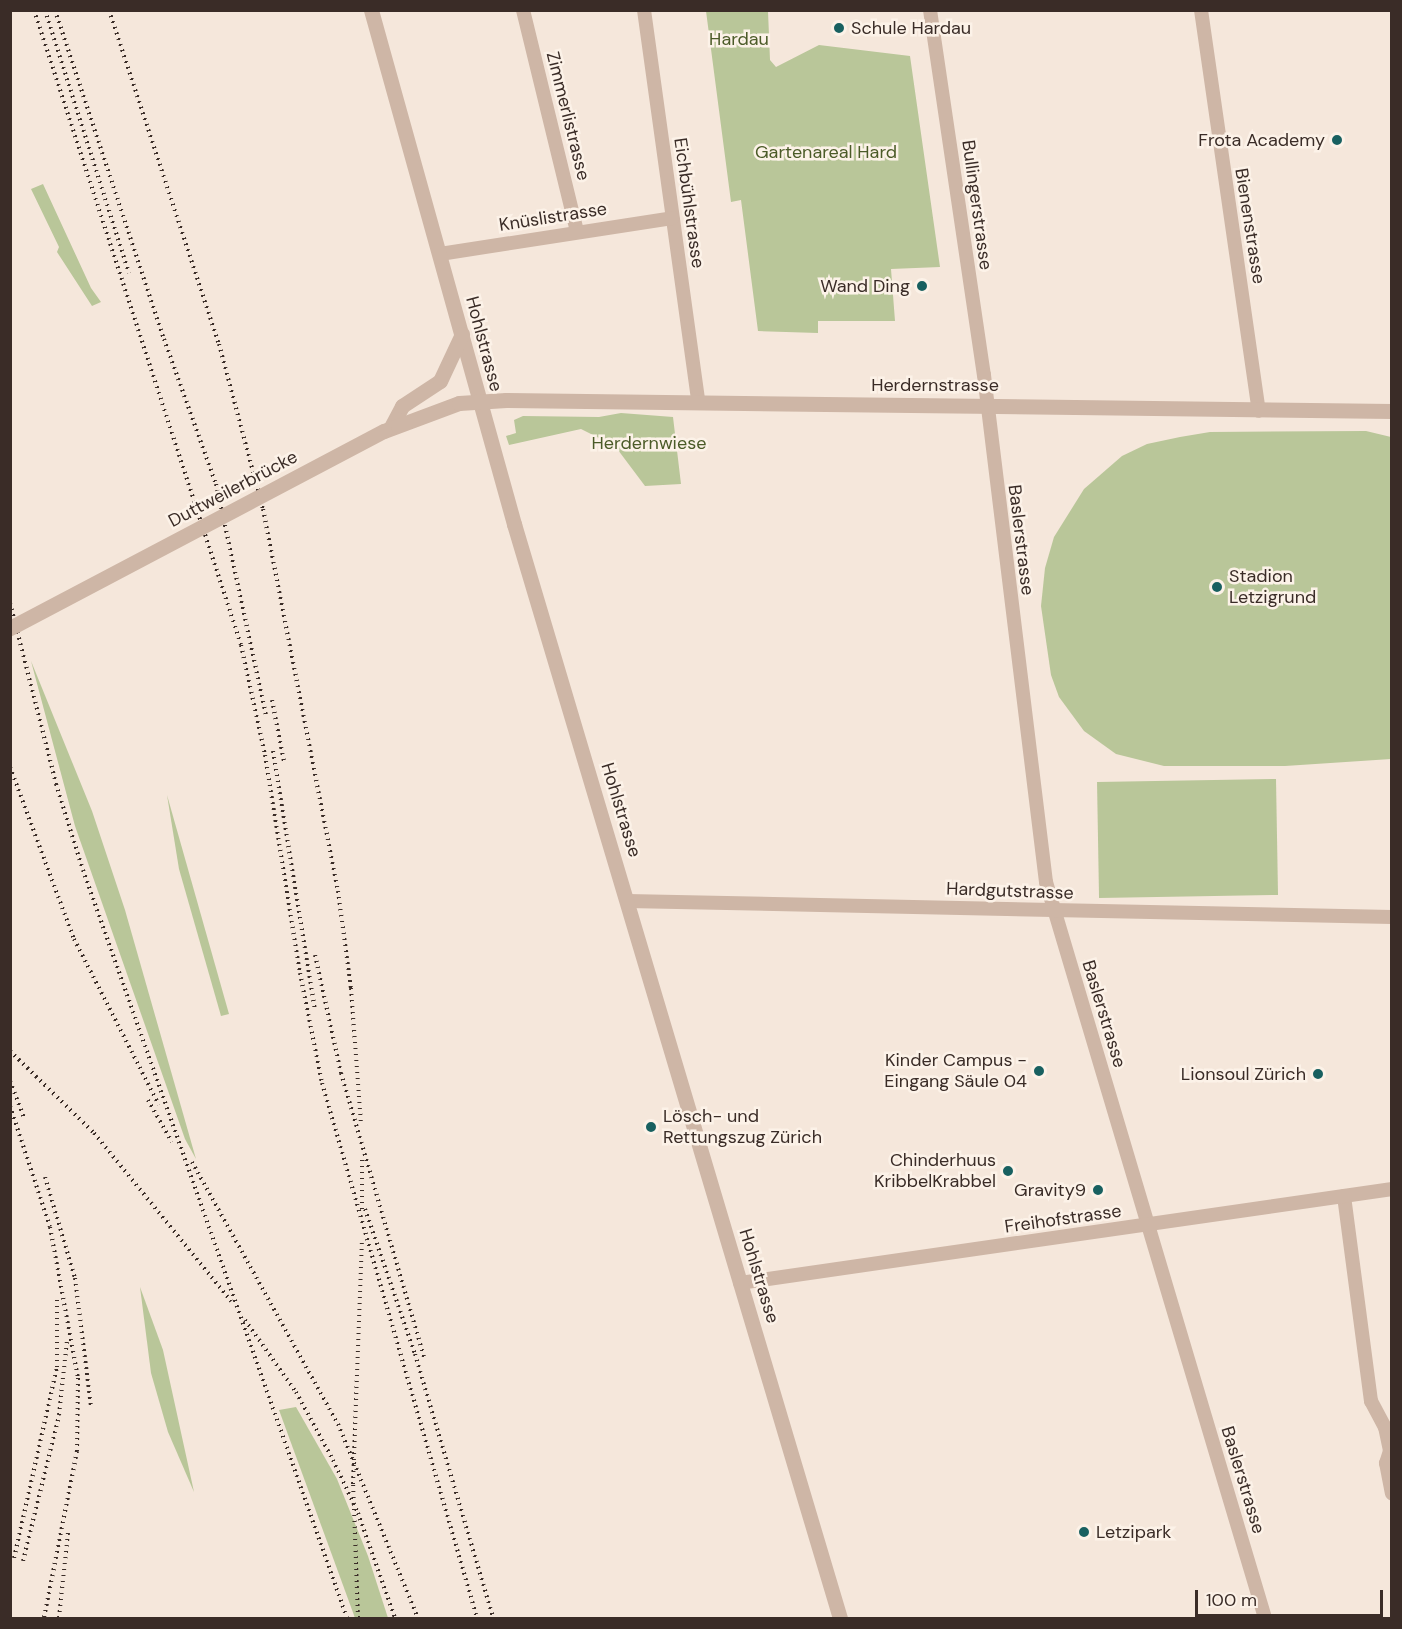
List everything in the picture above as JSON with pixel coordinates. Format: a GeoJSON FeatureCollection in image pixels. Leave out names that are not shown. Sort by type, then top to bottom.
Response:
{"type":"FeatureCollection","features":[{"type":"Feature","properties":{"kind":"street","name":"Hohlstrasse"},"geometry":{"type":"LineString","coordinates":[[371,10],[479,401],[840,1618]]}},
{"type":"Feature","properties":{"kind":"street","name":"Zimmerlistrasse"},"geometry":{"type":"LineString","coordinates":[[523,10],[577,231]]}},
{"type":"Feature","properties":{"kind":"street","name":"Eichbühlstrasse"},"geometry":{"type":"LineString","coordinates":[[644,10],[698,401]]}},
{"type":"Feature","properties":{"kind":"street","name":"Bullingerstrasse"},"geometry":{"type":"LineString","coordinates":[[930,10],[987,404]]}},
{"type":"Feature","properties":{"kind":"street","name":"Bienenstrasse"},"geometry":{"type":"LineString","coordinates":[[1200,10],[1258,411]]}},
{"type":"Feature","properties":{"kind":"street","name":"Knüslistrasse"},"geometry":{"type":"LineString","coordinates":[[440,254],[672,218]]}},
{"type":"Feature","properties":{"kind":"street"},"geometry":{"type":"LineString","coordinates":[[388,429],[402,405],[440,381],[462,334]]}},
{"type":"Feature","properties":{"kind":"street","name":"Herdernstrasse"},"geometry":{"type":"LineString","coordinates":[[479,401],[987,404],[1258,411],[1392,411]]}},
{"type":"Feature","properties":{"kind":"street","name":"Duttweilerbrücke"},"geometry":{"type":"LineString","coordinates":[[10,628],[388,429],[459,403],[479,401]]}},
{"type":"Feature","properties":{"kind":"street","name":"Baslerstrasse"},"geometry":{"type":"LineString","coordinates":[[987,404],[1044,873],[1053,910],[1265,1618]]}},
{"type":"Feature","properties":{"kind":"street","name":"Hardgutstrasse"},"geometry":{"type":"LineString","coordinates":[[627,901],[1392,917]]}},
{"type":"Feature","properties":{"kind":"street","name":"Freihofstrasse"},"geometry":{"type":"LineString","coordinates":[[740,1282],[1392,1189]]}},
{"type":"Feature","properties":{"kind":"street"},"geometry":{"type":"LineString","coordinates":[[1344,1196],[1371,1401],[1388,1426],[1390,1451],[1386,1475],[1392,1493]]}},
{"type":"Feature","properties":{"kind":"green space","name":"Gartenareal Hard"},"geometry":{"type":"Polygon","coordinates":[[[706,11],[768,11],[770,60],[776,67],[819,45],[910,56],[940,267],[891,269],[895,321],[818,321],[818,333],[758,331],[741,200],[731,202],[706,11]]]}},
{"type":"Feature","properties":{"kind":"green space"},"geometry":{"type":"Polygon","coordinates":[[[43,184],[91,288],[101,302],[92,306],[57,252],[59,247],[31,189],[43,184]]]}},
{"type":"Feature","properties":{"kind":"green space","name":"Herdernwiese"},"geometry":{"type":"Polygon","coordinates":[[[621,413],[673,417],[681,484],[645,486],[615,446],[581,429],[509,445],[506,436],[516,433],[514,420],[523,416],[599,417],[621,413]]]}},
{"type":"Feature","properties":{"kind":"green space","name":"Stadion Letzigrund"},"geometry":{"type":"Polygon","coordinates":[[[1366,431],[1391,437],[1391,759],[1285,766],[1164,766],[1116,754],[1084,731],[1059,697],[1051,675],[1041,606],[1045,568],[1054,537],[1084,489],[1122,456],[1147,444],[1180,437],[1210,432],[1366,431]]]}},
{"type":"Feature","properties":{"kind":"green space"},"geometry":{"type":"Polygon","coordinates":[[[31,661],[92,811],[125,910],[196,1159],[185,1139],[75,826],[31,661]]]}},
{"type":"Feature","properties":{"kind":"green space"},"geometry":{"type":"Polygon","coordinates":[[[1276,779],[1278,895],[1099,898],[1097,782],[1276,779]]]}},
{"type":"Feature","properties":{"kind":"green space"},"geometry":{"type":"Polygon","coordinates":[[[167,795],[229,1014],[221,1016],[179,869],[167,795]]]}},
{"type":"Feature","properties":{"kind":"green space"},"geometry":{"type":"Polygon","coordinates":[[[140,1287],[163,1350],[194,1492],[168,1432],[151,1373],[140,1287]]]}},
{"type":"Feature","properties":{"kind":"green space"},"geometry":{"type":"Polygon","coordinates":[[[296,1407],[337,1479],[368,1556],[388,1618],[355,1618],[279,1410],[296,1407]]]}},
{"type":"Feature","properties":{"kind":"railway"},"geometry":{"type":"LineString","coordinates":[[34,10],[241,645],[265,755],[300,973],[322,1083],[477,1618]]}},
{"type":"Feature","properties":{"kind":"railway"},"geometry":{"type":"LineString","coordinates":[[45,10],[129,273]]}},
{"type":"Feature","properties":{"kind":"railway"},"geometry":{"type":"LineString","coordinates":[[55,10],[164,339],[216,484],[266,716]]}},
{"type":"Feature","properties":{"kind":"railway"},"geometry":{"type":"LineString","coordinates":[[109,10],[219,344],[263,509],[338,891],[351,988],[361,1124]]}},
{"type":"Feature","properties":{"kind":"railway"},"geometry":{"type":"LineString","coordinates":[[10,603],[56,784],[83,870],[347,1618]]}},
{"type":"Feature","properties":{"kind":"railway"},"geometry":{"type":"LineString","coordinates":[[272,700],[284,762]]}},
{"type":"Feature","properties":{"kind":"railway"},"geometry":{"type":"LineString","coordinates":[[273,751],[315,1009]]}},
{"type":"Feature","properties":{"kind":"railway"},"geometry":{"type":"LineString","coordinates":[[10,767],[74,939],[159,1105]]}},
{"type":"Feature","properties":{"kind":"railway"},"geometry":{"type":"LineString","coordinates":[[315,955],[341,1073],[425,1360]]}},
{"type":"Feature","properties":{"kind":"railway"},"geometry":{"type":"LineString","coordinates":[[10,1051],[94,1133],[231,1301]]}},
{"type":"Feature","properties":{"kind":"railway"},"geometry":{"type":"LineString","coordinates":[[10,1081],[24,1117]]}},
{"type":"Feature","properties":{"kind":"railway"},"geometry":{"type":"LineString","coordinates":[[148,1100],[172,1142]]}},
{"type":"Feature","properties":{"kind":"railway"},"geometry":{"type":"LineString","coordinates":[[10,1106],[50,1227],[78,1378],[77,1451],[44,1618]]}},
{"type":"Feature","properties":{"kind":"railway"},"geometry":{"type":"LineString","coordinates":[[362,1160],[362,1214]]}},
{"type":"Feature","properties":{"kind":"railway"},"geometry":{"type":"LineString","coordinates":[[192,1162],[338,1424],[418,1618]]}},
{"type":"Feature","properties":{"kind":"railway"},"geometry":{"type":"LineString","coordinates":[[45,1177],[75,1278],[91,1406]]}},
{"type":"Feature","properties":{"kind":"railway"},"geometry":{"type":"LineString","coordinates":[[365,1209],[415,1354],[493,1618]]}},
{"type":"Feature","properties":{"kind":"railway"},"geometry":{"type":"LineString","coordinates":[[358,1618],[353,1484],[362,1241]]}},
{"type":"Feature","properties":{"kind":"railway"},"geometry":{"type":"LineString","coordinates":[[14,1558],[57,1367],[57,1296]]}},
{"type":"Feature","properties":{"kind":"railway"},"geometry":{"type":"LineString","coordinates":[[245,1320],[296,1392],[333,1460],[358,1513],[395,1618]]}},
{"type":"Feature","properties":{"kind":"railway"},"geometry":{"type":"LineString","coordinates":[[23,1561],[59,1415],[67,1340]]}},
{"type":"Feature","properties":{"kind":"railway"},"geometry":{"type":"LineString","coordinates":[[59,1618],[68,1532]]}},
{"type":"Feature","properties":{"kind":"place","name":"Schule Hardau"},"geometry":{"type":"Point","coordinates":[839,28]}},
{"type":"Feature","properties":{"kind":"place","name":"Frota Academy"},"geometry":{"type":"Point","coordinates":[1337,140]}},
{"type":"Feature","properties":{"kind":"place","name":"Wand Ding"},"geometry":{"type":"Point","coordinates":[922,286]}},
{"type":"Feature","properties":{"kind":"place","name":"Stadion Letzigrund"},"geometry":{"type":"Point","coordinates":[1217,587]}},
{"type":"Feature","properties":{"kind":"place","name":"Kinder Campus - Eingang Säule 04"},"geometry":{"type":"Point","coordinates":[1039,1071]}},
{"type":"Feature","properties":{"kind":"place","name":"Lionsoul Zürich"},"geometry":{"type":"Point","coordinates":[1318,1074]}},
{"type":"Feature","properties":{"kind":"place","name":"Lösch- und Rettungszug Zürich"},"geometry":{"type":"Point","coordinates":[651,1127]}},
{"type":"Feature","properties":{"kind":"place","name":"Chinderhuus KribbelKrabbel"},"geometry":{"type":"Point","coordinates":[1008,1171]}},
{"type":"Feature","properties":{"kind":"place","name":"Gravity9"},"geometry":{"type":"Point","coordinates":[1098,1190]}},
{"type":"Feature","properties":{"kind":"place","name":"Letzipark"},"geometry":{"type":"Point","coordinates":[1084,1532]}},
{"type":"Feature","properties":{"kind":"park label","name":"Hardau"},"geometry":{"type":"Point","coordinates":[739,39]}}]}
